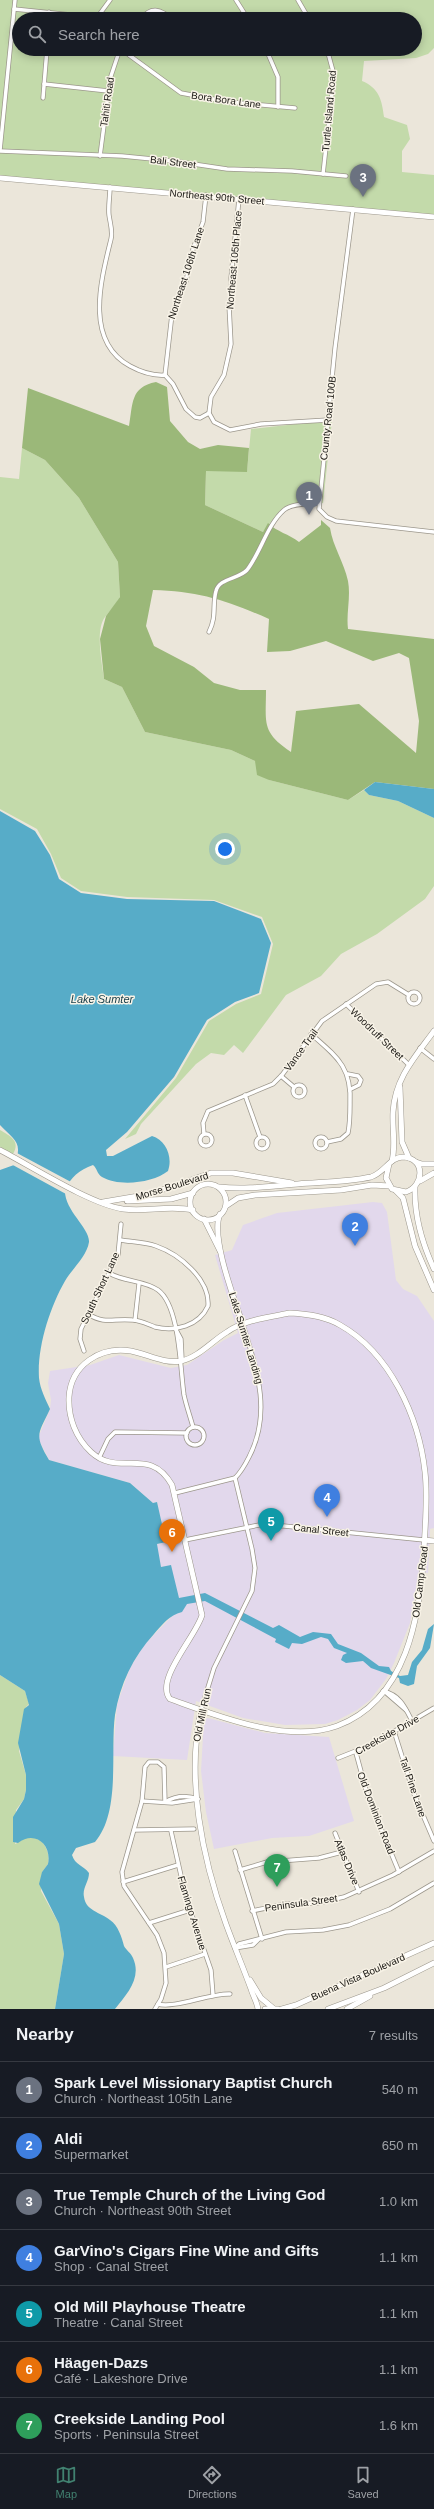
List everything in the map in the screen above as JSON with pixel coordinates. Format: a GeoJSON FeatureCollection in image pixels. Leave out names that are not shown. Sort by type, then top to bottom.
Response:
{"type":"FeatureCollection","features":[{"type":"Feature","properties":{"kind":"street"},"geometry":{"type":"LineString","coordinates":[[14,12],[15,0]]}},
{"type":"Feature","properties":{"kind":"street"},"geometry":{"type":"LineString","coordinates":[[101,12],[110,0]]}},
{"type":"Feature","properties":{"kind":"street"},"geometry":{"type":"LineString","coordinates":[[236,0],[244,12]]}},
{"type":"Feature","properties":{"kind":"street"},"geometry":{"type":"LineString","coordinates":[[298,0],[306,12]]}},
{"type":"Feature","properties":{"kind":"street"},"geometry":{"type":"LineString","coordinates":[[14,9],[49,12]]}},
{"type":"Feature","properties":{"kind":"street"},"geometry":{"type":"LineString","coordinates":[[147,12],[155,9],[163,12]]}},
{"type":"Feature","properties":{"kind":"street"},"geometry":{"type":"LineString","coordinates":[[0,150],[12,29]]}},
{"type":"Feature","properties":{"kind":"street"},"geometry":{"type":"LineString","coordinates":[[43,98],[46,56]]}},
{"type":"Feature","properties":{"kind":"street","name":"Tahiti Road"},"geometry":{"type":"LineString","coordinates":[[100,156],[111,73],[117,56]]}},
{"type":"Feature","properties":{"kind":"street","name":"Bora Bora Lane"},"geometry":{"type":"LineString","coordinates":[[130,56],[181,93],[229,102],[295,108]]}},
{"type":"Feature","properties":{"kind":"street"},"geometry":{"type":"LineString","coordinates":[[269,56],[278,77],[278,107]]}},
{"type":"Feature","properties":{"kind":"street","name":"Turtle Island Road"},"geometry":{"type":"LineString","coordinates":[[323,174],[334,75],[329,56]]}},
{"type":"Feature","properties":{"kind":"street"},"geometry":{"type":"LineString","coordinates":[[44,84],[108,91]]}},
{"type":"Feature","properties":{"kind":"street","name":"Bali Street"},"geometry":{"type":"LineString","coordinates":[[0,150],[173,161],[228,170],[346,176]]}},
{"type":"Feature","properties":{"kind":"street","name":"Northeast 90th Street"},"geometry":{"type":"LineString","coordinates":[[0,178],[206,195],[434,217]]}},
{"type":"Feature","properties":{"kind":"street"},"geometry":{"type":"LineString","coordinates":[[110,187],[109,214],[112,229],[104,263],[99,316],[100,328],[108,346],[116,358],[138,370],[152,375],[165,375],[189,413],[200,418],[209,413],[214,422],[230,430],[261,424],[328,420]]}},
{"type":"Feature","properties":{"kind":"street","name":"Northeast 106th Lane"},"geometry":{"type":"LineString","coordinates":[[165,375],[170,320],[186,281],[193,249],[203,222],[206,195]]}},
{"type":"Feature","properties":{"kind":"street","name":"Northeast 105th Place"},"geometry":{"type":"LineString","coordinates":[[209,413],[211,397],[224,375],[231,344],[229,306],[232,295],[231,278],[239,198]]}},
{"type":"Feature","properties":{"kind":"street","name":"County Road 100B"},"geometry":{"type":"LineString","coordinates":[[319,502],[352,209]]}},
{"type":"Feature","properties":{"kind":"street"},"geometry":{"type":"LineString","coordinates":[[209,632],[214,621],[216,591],[222,582],[242,576],[252,563],[266,537],[284,510],[299,505],[319,502],[322,514],[336,521],[434,532]]}},
{"type":"Feature","properties":{"kind":"street","name":"Vance Trail"},"geometry":{"type":"LineString","coordinates":[[204,1134],[203,1123],[208,1111],[272,1084],[281,1076],[311,1034],[326,1017],[376,984],[384,981],[391,983],[409,995]]}},
{"type":"Feature","properties":{"kind":"street","name":"Woodruff Street"},"geometry":{"type":"LineString","coordinates":[[346,1004],[408,1064]]}},
{"type":"Feature","properties":{"kind":"street"},"geometry":{"type":"LineString","coordinates":[[434,1031],[408,1064],[402,1078],[393,1113],[395,1145],[386,1178],[390,1186],[403,1198],[415,1246],[434,1290]]}},
{"type":"Feature","properties":{"kind":"street"},"geometry":{"type":"LineString","coordinates":[[311,1034],[338,1058],[348,1074],[351,1089],[348,1133],[341,1139],[327,1142]]}},
{"type":"Feature","properties":{"kind":"street"},"geometry":{"type":"LineString","coordinates":[[420,1048],[434,1059]]}},
{"type":"Feature","properties":{"kind":"street"},"geometry":{"type":"LineString","coordinates":[[348,1074],[358,1076],[361,1080],[359,1085],[351,1089]]}},
{"type":"Feature","properties":{"kind":"street"},"geometry":{"type":"LineString","coordinates":[[281,1076],[294,1087]]}},
{"type":"Feature","properties":{"kind":"street"},"geometry":{"type":"LineString","coordinates":[[402,1078],[401,1131],[404,1148],[409,1158]]}},
{"type":"Feature","properties":{"kind":"street"},"geometry":{"type":"LineString","coordinates":[[245,1095],[260,1137]]}},
{"type":"Feature","properties":{"kind":"street","name":"Morse Boulevard"},"geometry":{"type":"LineString","coordinates":[[0,1150],[112,1207],[128,1209],[175,1208],[193,1210]]}},
{"type":"Feature","properties":{"kind":"street"},"geometry":{"type":"LineString","coordinates":[[390,1162],[397,1158],[409,1158],[422,1164],[434,1164]]}},
{"type":"Feature","properties":{"kind":"street"},"geometry":{"type":"LineString","coordinates":[[414,1161],[420,1171],[419,1182]]}},
{"type":"Feature","properties":{"kind":"street","name":"Morse Boulevard"},"geometry":{"type":"LineString","coordinates":[[220,1188],[239,1190],[367,1178],[382,1171],[390,1162]]}},
{"type":"Feature","properties":{"kind":"street","name":"Morse Boulevard"},"geometry":{"type":"LineString","coordinates":[[116,1201],[150,1194],[211,1173],[233,1173],[300,1184]]}},
{"type":"Feature","properties":{"kind":"street"},"geometry":{"type":"LineString","coordinates":[[395,1190],[406,1192],[434,1173]]}},
{"type":"Feature","properties":{"kind":"street"},"geometry":{"type":"LineString","coordinates":[[226,1206],[226,1199],[220,1188],[207,1184],[200,1186],[193,1193],[191,1203],[193,1210],[204,1219],[211,1219],[220,1214],[226,1206],[238,1198],[255,1195],[341,1190],[372,1185],[390,1186]]}},
{"type":"Feature","properties":{"kind":"street"},"geometry":{"type":"LineString","coordinates":[[415,1187],[415,1212],[424,1247],[434,1269]]}},
{"type":"Feature","properties":{"kind":"street","name":"Morse Boulevard"},"geometry":{"type":"LineString","coordinates":[[102,1202],[171,1199],[193,1193]]}},
{"type":"Feature","properties":{"kind":"street","name":"Lake Sumter Landing"},"geometry":{"type":"LineString","coordinates":[[220,1214],[217,1229],[220,1251]]}},
{"type":"Feature","properties":{"kind":"street","name":"Lake Sumter Landing"},"geometry":{"type":"LineString","coordinates":[[204,1219],[220,1251],[258,1375],[262,1402],[257,1438],[235,1478]]}},
{"type":"Feature","properties":{"kind":"street","name":"South Short Lane"},"geometry":{"type":"LineString","coordinates":[[84,1351],[80,1335],[88,1314],[118,1255],[121,1224]]}},
{"type":"Feature","properties":{"kind":"street"},"geometry":{"type":"LineString","coordinates":[[88,1314],[108,1322],[135,1320],[156,1327],[175,1328],[192,1324],[207,1309],[208,1299],[202,1282],[196,1274],[166,1250],[150,1244],[120,1240]]}},
{"type":"Feature","properties":{"kind":"street"},"geometry":{"type":"LineString","coordinates":[[109,1273],[125,1281],[156,1289],[164,1296],[175,1328],[181,1360],[184,1396],[192,1427]]}},
{"type":"Feature","properties":{"kind":"street"},"geometry":{"type":"LineString","coordinates":[[135,1320],[139,1284]]}},
{"type":"Feature","properties":{"kind":"street","name":"Old Camp Road"},"geometry":{"type":"LineString","coordinates":[[181,1360],[198,1353],[228,1331],[243,1325],[290,1313],[310,1315],[339,1324],[366,1343],[402,1395],[417,1433],[426,1479],[422,1581],[416,1619],[409,1643],[397,1670],[384,1691],[358,1716],[338,1726],[314,1731],[261,1727],[201,1710],[170,1699],[166,1694],[165,1687],[188,1639],[199,1624],[202,1615],[185,1540]]}},
{"type":"Feature","properties":{"kind":"street"},"geometry":{"type":"LineString","coordinates":[[181,1360],[165,1360],[120,1350],[95,1356],[81,1366],[70,1391],[70,1414],[78,1435],[85,1446],[99,1458],[123,1464],[150,1463],[168,1477],[175,1494],[185,1540]]}},
{"type":"Feature","properties":{"kind":"street"},"geometry":{"type":"LineString","coordinates":[[192,1427],[200,1428],[203,1432],[204,1438],[201,1443],[195,1445],[190,1443],[186,1438],[187,1432],[192,1427]]}},
{"type":"Feature","properties":{"kind":"street"},"geometry":{"type":"LineString","coordinates":[[99,1458],[108,1439],[115,1432],[187,1432]]}},
{"type":"Feature","properties":{"kind":"street"},"geometry":{"type":"LineString","coordinates":[[175,1494],[235,1478]]}},
{"type":"Feature","properties":{"kind":"street","name":"Old Mill Run"},"geometry":{"type":"LineString","coordinates":[[235,1478],[247,1526],[255,1568],[252,1591],[240,1620],[214,1668],[201,1710],[195,1744],[198,1799],[212,1878],[235,1948],[249,1980],[258,2009]]}},
{"type":"Feature","properties":{"kind":"street","name":"Canal Street"},"geometry":{"type":"LineString","coordinates":[[185,1540],[247,1526],[264,1524],[434,1541]]}},
{"type":"Feature","properties":{"kind":"street"},"geometry":{"type":"LineString","coordinates":[[384,1691],[391,1693],[401,1701],[412,1721]]}},
{"type":"Feature","properties":{"kind":"street","name":"Creekside Drive"},"geometry":{"type":"LineString","coordinates":[[338,1758],[356,1753],[433,1710]]}},
{"type":"Feature","properties":{"kind":"street","name":"Tall Pine Lane"},"geometry":{"type":"LineString","coordinates":[[394,1731],[414,1794],[434,1841]]}},
{"type":"Feature","properties":{"kind":"street","name":"Old Dominion Road"},"geometry":{"type":"LineString","coordinates":[[356,1753],[368,1797],[400,1872]]}},
{"type":"Feature","properties":{"kind":"street"},"geometry":{"type":"LineString","coordinates":[[155,2009],[166,1983],[166,1967],[161,1944],[150,1923],[123,1882],[123,1866],[135,1830],[142,1802],[145,1767],[152,1761],[158,1762],[164,1767],[165,1802]]}},
{"type":"Feature","properties":{"kind":"street"},"geometry":{"type":"LineString","coordinates":[[165,1802],[182,1797],[198,1799]]}},
{"type":"Feature","properties":{"kind":"street"},"geometry":{"type":"LineString","coordinates":[[182,1797],[183,1802]]}},
{"type":"Feature","properties":{"kind":"street"},"geometry":{"type":"LineString","coordinates":[[142,1802],[183,1802],[198,1799]]}},
{"type":"Feature","properties":{"kind":"street"},"geometry":{"type":"LineString","coordinates":[[135,1830],[171,1831],[194,1829]]}},
{"type":"Feature","properties":{"kind":"street","name":"Flamingo Avenue"},"geometry":{"type":"LineString","coordinates":[[171,1831],[190,1910],[211,1970],[213,1995]]}},
{"type":"Feature","properties":{"kind":"street","name":"Atlas Drive"},"geometry":{"type":"LineString","coordinates":[[335,1833],[359,1892]]}},
{"type":"Feature","properties":{"kind":"street"},"geometry":{"type":"LineString","coordinates":[[236,1851],[260,1939]]}},
{"type":"Feature","properties":{"kind":"street","name":"Peninsula Street"},"geometry":{"type":"LineString","coordinates":[[252,1911],[285,1904],[331,1901],[359,1892],[400,1872],[434,1851]]}},
{"type":"Feature","properties":{"kind":"street"},"geometry":{"type":"LineString","coordinates":[[240,1870],[267,1862],[319,1858],[342,1852]]}},
{"type":"Feature","properties":{"kind":"street"},"geometry":{"type":"LineString","coordinates":[[123,1882],[178,1865]]}},
{"type":"Feature","properties":{"kind":"street"},"geometry":{"type":"LineString","coordinates":[[235,1948],[239,1944],[286,1932],[323,1930],[349,1924],[390,1909],[434,1883]]}},
{"type":"Feature","properties":{"kind":"street"},"geometry":{"type":"LineString","coordinates":[[150,1923],[190,1910]]}},
{"type":"Feature","properties":{"kind":"street","name":"Buena Vista Boulevard"},"geometry":{"type":"LineString","coordinates":[[282,2009],[296,2005],[434,1943]]}},
{"type":"Feature","properties":{"kind":"street"},"geometry":{"type":"LineString","coordinates":[[166,1967],[205,1954]]}},
{"type":"Feature","properties":{"kind":"street","name":"Buena Vista Boulevard"},"geometry":{"type":"LineString","coordinates":[[328,2009],[384,1988],[434,1963]]}},
{"type":"Feature","properties":{"kind":"street","name":"Old Mill Run"},"geometry":{"type":"LineString","coordinates":[[249,1980],[261,1998],[276,2008]]}},
{"type":"Feature","properties":{"kind":"street"},"geometry":{"type":"LineString","coordinates":[[346,2009],[384,1988]]}},
{"type":"Feature","properties":{"kind":"street"},"geometry":{"type":"LineString","coordinates":[[158,2004],[172,2008],[213,1995],[230,1994]]}},
{"type":"Feature","properties":{"kind":"street"},"geometry":{"type":"LineString","coordinates":[[265,2009],[276,2008]]}},
{"type":"Feature","properties":{"kind":"shaded area"},"geometry":{"type":"Polygon","coordinates":[[[373,1202],[382,1203],[387,1212],[396,1280],[403,1289],[417,1296],[434,1321],[434,1528],[430,1529],[428,1573],[419,1571],[410,1623],[394,1663],[386,1679],[370,1700],[357,1710],[338,1720],[325,1724],[285,1725],[243,1718],[196,1701],[187,1760],[113,1756],[117,1705],[129,1670],[143,1646],[174,1614],[171,1566],[161,1567],[157,1552],[157,1544],[165,1542],[157,1502],[153,1503],[130,1483],[49,1460],[38,1438],[50,1409],[51,1400],[48,1383],[50,1371],[90,1365],[119,1355],[171,1368],[187,1365],[224,1340],[238,1333],[215,1255],[232,1250],[243,1225],[277,1213],[373,1202]]]}},
{"type":"Feature","properties":{"kind":"shaded area"},"geometry":{"type":"Polygon","coordinates":[[[208,1718],[265,1733],[329,1737],[354,1821],[309,1836],[272,1838],[214,1849],[206,1812],[201,1771],[204,1719],[208,1718]]]}},
{"type":"Feature","properties":{"kind":"green space"},"geometry":{"type":"Polygon","coordinates":[[[0,0],[434,0],[434,48],[428,54],[422,56],[416,58],[364,61],[362,81],[372,87],[379,95],[384,117],[407,125],[410,139],[402,151],[402,172],[434,175],[434,215],[0,176],[0,0]]]}},
{"type":"Feature","properties":{"kind":"green space"},"geometry":{"type":"Polygon","coordinates":[[[156,382],[167,387],[170,421],[188,442],[200,449],[218,445],[249,448],[247,472],[206,471],[205,505],[263,532],[268,523],[275,529],[299,542],[321,525],[321,520],[330,528],[331,535],[348,581],[348,629],[434,639],[434,789],[375,782],[348,800],[269,780],[257,775],[255,761],[231,750],[145,732],[122,687],[104,679],[100,639],[106,616],[120,597],[118,562],[79,498],[45,460],[22,448],[28,388],[129,426],[134,398],[141,388],[156,382]],[[153,590],[146,626],[154,646],[194,667],[214,683],[240,690],[266,690],[267,726],[274,739],[291,752],[296,711],[359,704],[416,753],[419,721],[409,658],[399,653],[373,661],[326,641],[290,651],[267,652],[269,619],[213,598],[185,592],[153,590]]]}},
{"type":"Feature","properties":{"kind":"green space"},"geometry":{"type":"Polygon","coordinates":[[[332,420],[323,503],[284,507],[263,532],[205,505],[206,471],[247,471],[251,429],[332,420]]]}},
{"type":"Feature","properties":{"kind":"green space"},"geometry":{"type":"Polygon","coordinates":[[[22,448],[45,460],[79,498],[118,562],[120,597],[105,617],[100,630],[100,647],[104,679],[122,687],[145,732],[231,750],[255,761],[269,780],[348,800],[364,790],[369,795],[398,801],[434,818],[434,886],[425,899],[377,934],[341,954],[321,976],[286,995],[243,1053],[234,1045],[224,1055],[211,1053],[196,1064],[141,1124],[136,1134],[125,1139],[176,1078],[209,1021],[236,1004],[261,994],[273,944],[262,917],[214,900],[127,897],[81,891],[61,878],[51,854],[37,829],[0,809],[0,477],[19,479],[22,448]]]}},
{"type":"Feature","properties":{"kind":"green space"},"geometry":{"type":"Polygon","coordinates":[[[0,1130],[11,1137],[15,1142],[16,1146],[13,1154],[0,1147],[0,1130]]]}},
{"type":"Feature","properties":{"kind":"green space"},"geometry":{"type":"Polygon","coordinates":[[[0,1675],[25,1691],[29,1704],[26,1707],[19,1751],[26,1775],[26,1790],[24,1799],[16,1810],[15,1844],[23,1839],[32,1837],[41,1841],[47,1849],[49,1859],[48,1864],[42,1872],[41,1891],[59,1924],[64,1954],[55,2009],[0,2009],[0,1675]]]}},
{"type":"Feature","properties":{"kind":"water"},"geometry":{"type":"Polygon","coordinates":[[[375,782],[434,789],[434,818],[398,801],[369,795],[364,790],[375,782]]]}},
{"type":"Feature","properties":{"kind":"water","name":"Lake Sumter"},"geometry":{"type":"Polygon","coordinates":[[[0,811],[35,831],[50,855],[59,879],[81,893],[127,899],[214,901],[261,919],[271,943],[259,993],[235,1002],[207,1020],[174,1077],[127,1132],[106,1150],[107,1156],[113,1156],[152,1136],[157,1138],[165,1145],[170,1160],[168,1171],[162,1175],[145,1181],[126,1183],[109,1180],[102,1177],[93,1165],[76,1174],[65,1190],[68,1205],[86,1231],[89,1242],[88,1247],[79,1262],[59,1291],[42,1341],[39,1378],[50,1409],[39,1434],[44,1451],[49,1460],[130,1483],[153,1503],[157,1502],[166,1542],[157,1544],[161,1567],[171,1565],[179,1598],[205,1593],[273,1628],[279,1625],[300,1637],[313,1632],[331,1634],[338,1644],[361,1653],[379,1666],[389,1667],[391,1671],[400,1676],[408,1675],[412,1662],[422,1650],[428,1629],[434,1624],[430,1648],[417,1666],[414,1684],[408,1686],[400,1683],[399,1678],[371,1668],[363,1661],[346,1663],[341,1660],[343,1655],[347,1653],[334,1648],[328,1639],[321,1637],[302,1644],[292,1643],[289,1649],[275,1642],[276,1639],[205,1601],[187,1604],[182,1612],[173,1615],[166,1621],[146,1643],[128,1672],[117,1704],[114,1730],[113,1781],[108,1815],[103,1829],[95,1842],[76,1848],[72,1855],[75,1861],[89,1873],[84,1891],[85,1902],[94,1911],[113,1922],[121,1936],[124,1946],[132,1956],[135,1965],[136,1972],[132,1985],[115,2009],[55,2009],[64,1954],[59,1924],[39,1884],[42,1872],[48,1864],[49,1857],[45,1846],[36,1839],[30,1838],[24,1839],[18,1843],[13,1842],[13,1817],[24,1799],[26,1790],[26,1775],[18,1743],[24,1709],[29,1705],[25,1691],[0,1675],[0,1170],[14,1165],[17,1157],[18,1146],[13,1138],[0,1125],[0,811]]]}},
{"type":"Feature","properties":{"kind":"pier"},"geometry":{"type":"Polygon","coordinates":[[[15,1152],[71,1182],[66,1194],[11,1164],[15,1152]]]}},
{"type":"Feature","properties":{"kind":"place","name":"True Temple Church of the Living God"},"geometry":{"type":"Point","coordinates":[363,197]}},
{"type":"Feature","properties":{"kind":"place","name":"Spark Level Missionary Baptist Church"},"geometry":{"type":"Point","coordinates":[309,515]}},
{"type":"Feature","properties":{"kind":"place","name":"Aldi"},"geometry":{"type":"Point","coordinates":[355,1246]}},
{"type":"Feature","properties":{"kind":"place","name":"GarVino's Cigars Fine Wine and Gifts"},"geometry":{"type":"Point","coordinates":[327,1517]}},
{"type":"Feature","properties":{"kind":"place","name":"Old Mill Playhouse Theatre"},"geometry":{"type":"Point","coordinates":[271,1541]}},
{"type":"Feature","properties":{"kind":"place","name":"Häagen-Dazs"},"geometry":{"type":"Point","coordinates":[172,1552]}},
{"type":"Feature","properties":{"kind":"place","name":"Creekside Landing Pool"},"geometry":{"type":"Point","coordinates":[277,1887]}}]}
